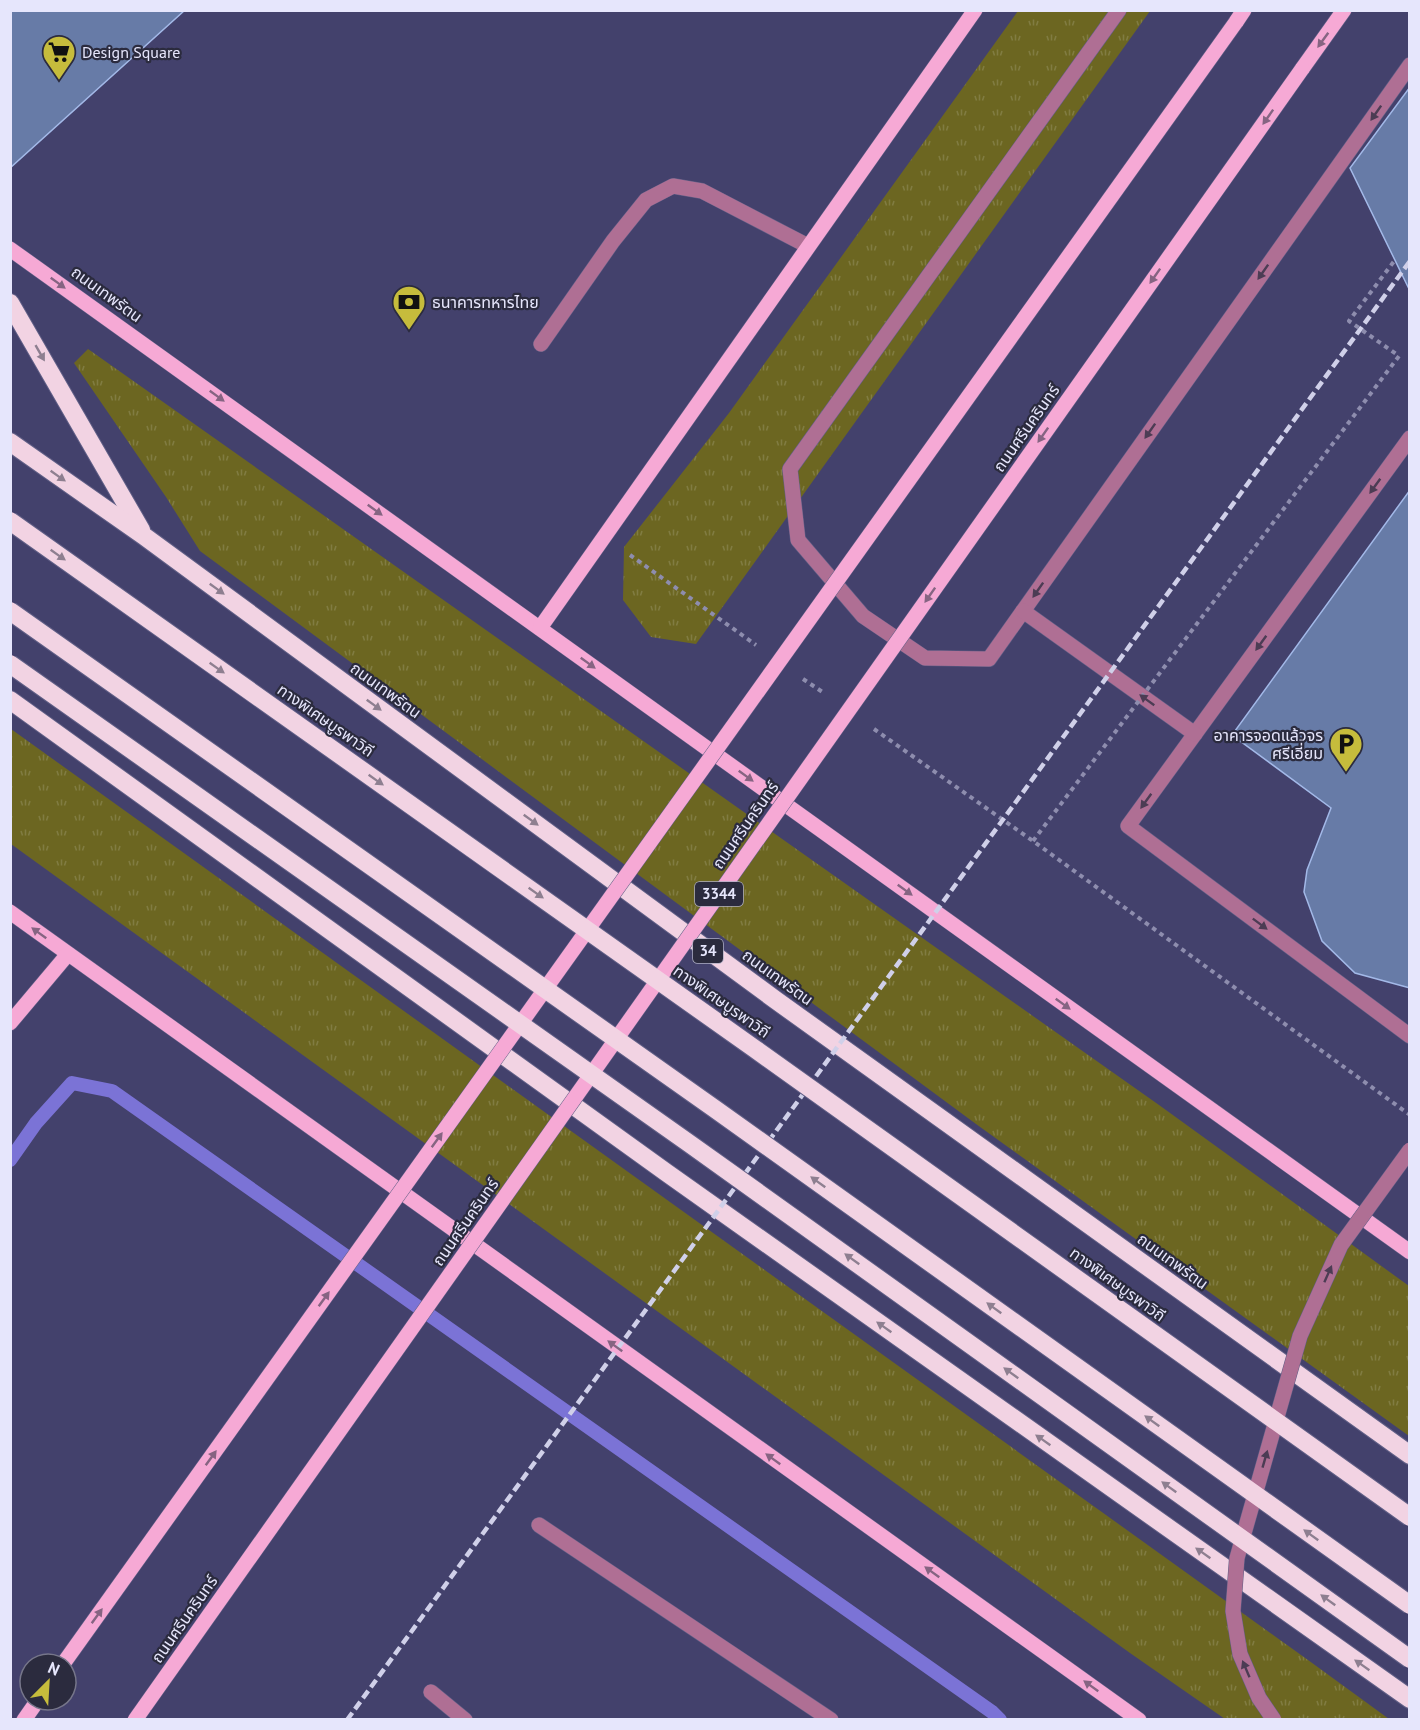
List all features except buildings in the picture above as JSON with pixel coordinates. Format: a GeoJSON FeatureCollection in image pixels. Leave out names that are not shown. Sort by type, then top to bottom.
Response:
{"type":"FeatureCollection","features":[{"type":"Feature","properties":{"kind":"highway"},"geometry":{"type":"LineString","coordinates":[[10,303],[144,536]]}},
{"type":"Feature","properties":{"kind":"highway","name":"ถนนเทพรัตน"},"geometry":{"type":"LineString","coordinates":[[10,442],[144,536],[777,1001],[1410,1455]]}},
{"type":"Feature","properties":{"kind":"highway","name":"ทางพิเศษบูรพาวิถี"},"geometry":{"type":"LineString","coordinates":[[10,521],[1410,1517]]}},
{"type":"Feature","properties":{"kind":"highway"},"geometry":{"type":"LineString","coordinates":[[10,611],[715,1108],[1410,1605]]}},
{"type":"Feature","properties":{"kind":"highway"},"geometry":{"type":"LineString","coordinates":[[10,664],[690,1143],[1410,1659]]}},
{"type":"Feature","properties":{"kind":"highway"},"geometry":{"type":"LineString","coordinates":[[10,700],[667,1173],[1410,1699]]}},
{"type":"Feature","properties":{"kind":"main road"},"geometry":{"type":"LineString","coordinates":[[540,628],[975,10]]}},
{"type":"Feature","properties":{"kind":"main road","name":"ถนนศรีนครินทร์"},"geometry":{"type":"LineString","coordinates":[[135,1719],[1344,10]]}},
{"type":"Feature","properties":{"kind":"main road"},"geometry":{"type":"LineString","coordinates":[[72,1652],[1240,16]]}},
{"type":"Feature","properties":{"kind":"main road","name":"ถนนเทพรัตน"},"geometry":{"type":"LineString","coordinates":[[10,249],[1410,1252]]}},
{"type":"Feature","properties":{"kind":"main road"},"geometry":{"type":"LineString","coordinates":[[10,912],[1139,1719]]}},
{"type":"Feature","properties":{"kind":"main road"},"geometry":{"type":"LineString","coordinates":[[10,1023],[68,954]]}},
{"type":"Feature","properties":{"kind":"lane"},"geometry":{"type":"LineString","coordinates":[[1119,10],[790,469],[798,540],[863,616],[925,658],[989,659],[1410,65]]}},
{"type":"Feature","properties":{"kind":"lane"},"geometry":{"type":"LineString","coordinates":[[541,344],[613,241],[646,200],[673,186],[702,191],[808,246]]}},
{"type":"Feature","properties":{"kind":"lane"},"geometry":{"type":"LineString","coordinates":[[1410,438],[1128,826],[1410,1036]]}},
{"type":"Feature","properties":{"kind":"lane"},"geometry":{"type":"LineString","coordinates":[[1023,611],[1194,734]]}},
{"type":"Feature","properties":{"kind":"lane"},"geometry":{"type":"LineString","coordinates":[[1274,1719],[1259,1698],[1239,1654],[1233,1611],[1237,1558],[1300,1336],[1341,1245],[1410,1150]]}},
{"type":"Feature","properties":{"kind":"lane"},"geometry":{"type":"LineString","coordinates":[[539,1526],[831,1719]]}},
{"type":"Feature","properties":{"kind":"lane"},"geometry":{"type":"LineString","coordinates":[[431,1692],[465,1719]]}},
{"type":"Feature","properties":{"kind":"path"},"geometry":{"type":"LineString","coordinates":[[1033,841],[1399,356],[1349,321],[1395,260]]}},
{"type":"Feature","properties":{"kind":"path"},"geometry":{"type":"LineString","coordinates":[[605,537],[760,648]]}},
{"type":"Feature","properties":{"kind":"path"},"geometry":{"type":"LineString","coordinates":[[799,675],[828,696]]}},
{"type":"Feature","properties":{"kind":"path"},"geometry":{"type":"LineString","coordinates":[[867,724],[1033,841],[1410,1115]]}},
{"type":"Feature","properties":{"kind":"green space"},"geometry":{"type":"Polygon","coordinates":[[[1018,11],[1150,11],[696,644],[651,637],[623,600],[624,547],[729,413],[1018,11]]]}},
{"type":"Feature","properties":{"kind":"green space"},"geometry":{"type":"Polygon","coordinates":[[[88,349],[1159,1105],[1409,1286],[1409,1436],[976,1124],[200,551],[166,497],[74,363],[88,349]]]}},
{"type":"Feature","properties":{"kind":"green space"},"geometry":{"type":"Polygon","coordinates":[[[11,729],[1389,1719],[1225,1719],[1130,1653],[11,844],[11,729]]]}},
{"type":"Feature","properties":{"kind":"waterway"},"geometry":{"type":"LineString","coordinates":[[10,1160],[36,1123],[72,1083],[112,1091],[992,1712],[1000,1720]]}},
{"type":"Feature","properties":{"kind":"railway"},"geometry":{"type":"LineString","coordinates":[[347,1720],[1410,261]]}},
{"type":"Feature","properties":{"kind":"place","name":"Design Square"},"geometry":{"type":"Point","coordinates":[59,81]}},
{"type":"Feature","properties":{"kind":"place","name":"ธนาคารทหารไทย"},"geometry":{"type":"Point","coordinates":[409,331]}},
{"type":"Feature","properties":{"kind":"place","name":"อาคารจอดแล้วจร ศรีเอี่ยม"},"geometry":{"type":"Point","coordinates":[1346,773]}}]}
